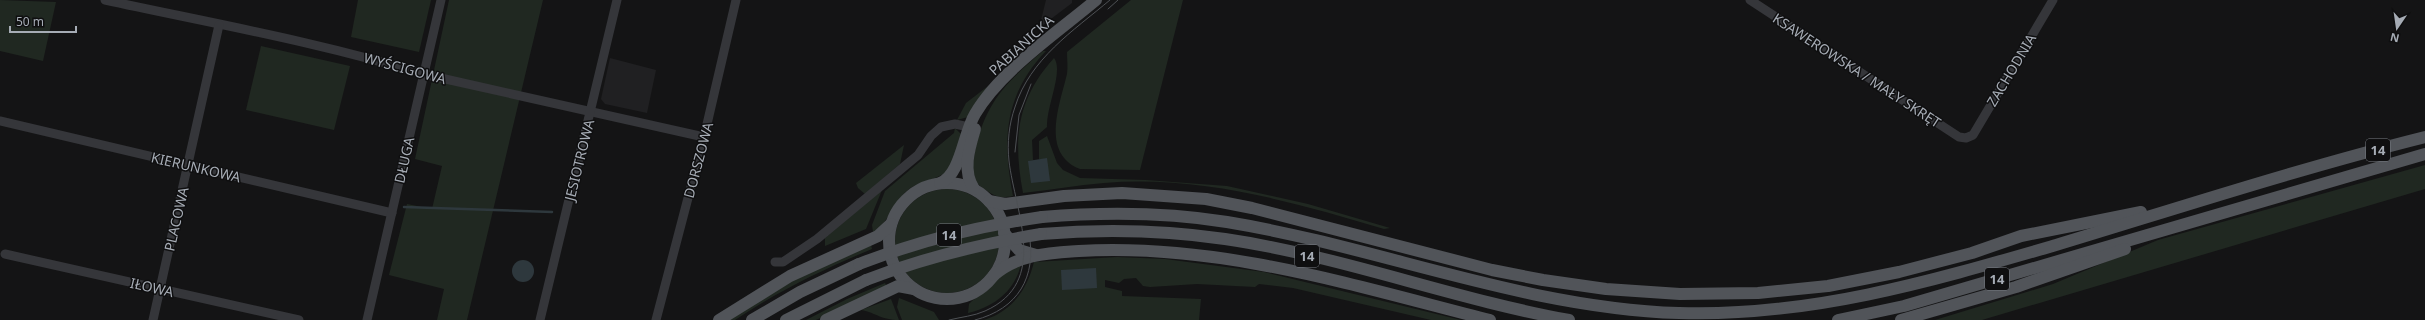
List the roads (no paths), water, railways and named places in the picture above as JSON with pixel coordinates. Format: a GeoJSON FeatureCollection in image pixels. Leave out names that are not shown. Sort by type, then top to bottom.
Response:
{"type":"FeatureCollection","features":[{"type":"Feature","properties":{"kind":"main road","name":"PABIANICKA"},"geometry":{"type":"LineString","coordinates":[[940,183],[949,178],[954,171],[968,127],[976,112],[986,100],[1012,70],[1096,0]]}},
{"type":"Feature","properties":{"kind":"main road","name":"PABIANICKA"},"geometry":{"type":"LineString","coordinates":[[974,189],[967,176],[968,157],[986,100]]}},
{"type":"Feature","properties":{"kind":"main road","name":"14"},"geometry":{"type":"LineString","coordinates":[[752,320],[800,292],[859,264],[906,247],[958,232],[1042,217],[1124,213],[1224,221],[1278,232],[1558,300],[1643,311],[1728,314],[1825,304],[1901,288],[2331,163],[2425,138]]}},
{"type":"Feature","properties":{"kind":"main road","name":"14"},"geometry":{"type":"LineString","coordinates":[[1838,320],[1904,306],[2156,231],[2425,154]]}},
{"type":"Feature","properties":{"kind":"main road"},"geometry":{"type":"LineString","coordinates":[[914,289],[903,278],[893,261],[889,243],[891,224],[898,209],[910,195],[920,189],[940,183],[961,184],[974,189],[989,201],[1000,218],[1004,233],[1004,251],[994,275]]}},
{"type":"Feature","properties":{"kind":"main road"},"geometry":{"type":"LineString","coordinates":[[989,201],[1005,204],[1064,196],[1107,193],[1166,195],[1206,199],[1265,211],[1507,273],[1606,289],[1680,294],[1758,293],[1828,286],[1899,272],[1972,253],[2022,236],[2070,225],[2148,210],[2168,211]]}},
{"type":"Feature","properties":{"kind":"main road"},"geometry":{"type":"LineString","coordinates":[[719,320],[790,276],[878,236],[891,224]]}},
{"type":"Feature","properties":{"kind":"main road","name":"14"},"geometry":{"type":"LineString","coordinates":[[786,320],[866,280],[954,251],[1041,234],[1141,231],[1225,239],[1304,255],[1499,305],[1569,320]]}},
{"type":"Feature","properties":{"kind":"main road"},"geometry":{"type":"LineString","coordinates":[[1901,320],[2023,285],[2142,243],[2156,231]]}},
{"type":"Feature","properties":{"kind":"main road"},"geometry":{"type":"LineString","coordinates":[[1004,233],[1019,250],[1036,255]]}},
{"type":"Feature","properties":{"kind":"main road"},"geometry":{"type":"LineString","coordinates":[[826,320],[898,286],[914,289],[928,296],[952,299],[977,290],[994,275],[1012,263],[1036,255],[1127,250],[1202,255],[1322,278],[1490,320]]}},
{"type":"Feature","properties":{"kind":"street","name":"WYŚCIGOWA"},"geometry":{"type":"LineString","coordinates":[[105,0],[380,60],[424,74],[704,138]]}},
{"type":"Feature","properties":{"kind":"street","name":"DŁUGA"},"geometry":{"type":"LineString","coordinates":[[367,320],[441,0]]}},
{"type":"Feature","properties":{"kind":"street","name":"JESIOTROWA"},"geometry":{"type":"LineString","coordinates":[[540,320],[616,0]]}},
{"type":"Feature","properties":{"kind":"street","name":"DORSZOWA"},"geometry":{"type":"LineString","coordinates":[[656,320],[704,138],[736,0]]}},
{"type":"Feature","properties":{"kind":"street","name":"KSAWEROWSKA / MAŁY SKRĘT"},"geometry":{"type":"LineString","coordinates":[[1750,0],[1959,137],[1966,138]]}},
{"type":"Feature","properties":{"kind":"street","name":"ZACHODNIA"},"geometry":{"type":"LineString","coordinates":[[1966,138],[1972,135],[2053,0]]}},
{"type":"Feature","properties":{"kind":"street","name":"PLACOWA"},"geometry":{"type":"LineString","coordinates":[[153,320],[219,25]]}},
{"type":"Feature","properties":{"kind":"street","name":"KIERUNKOWA"},"geometry":{"type":"LineString","coordinates":[[0,121],[392,213]]}},
{"type":"Feature","properties":{"kind":"street"},"geometry":{"type":"LineString","coordinates":[[776,262],[783,262],[817,239],[918,155],[931,136],[941,127],[955,124],[968,127]]}},
{"type":"Feature","properties":{"kind":"street","name":"IŁOWA"},"geometry":{"type":"LineString","coordinates":[[5,254],[299,320]]}},
{"type":"Feature","properties":{"kind":"waterway"},"geometry":{"type":"LineString","coordinates":[[404,207],[552,212]]}},
{"type":"Feature","properties":{"kind":"tram line"},"geometry":{"type":"LineString","coordinates":[[949,320],[985,311],[1005,298],[1017,282],[1023,264],[1024,244],[1009,161],[1009,134],[1013,113],[1022,90],[1031,74],[1042,60],[1054,47],[1110,0]]}},
{"type":"Feature","properties":{"kind":"tram line"},"geometry":{"type":"LineString","coordinates":[[1108,9],[1118,0]]}},
{"type":"Feature","properties":{"kind":"tram line"},"geometry":{"type":"LineString","coordinates":[[1015,152],[1019,115],[1031,84]]}},
{"type":"Feature","properties":{"kind":"tram line"},"geometry":{"type":"LineString","coordinates":[[975,320],[990,315],[1003,308],[1021,289],[1027,277],[1030,264],[1031,250],[1029,234]]}}]}
